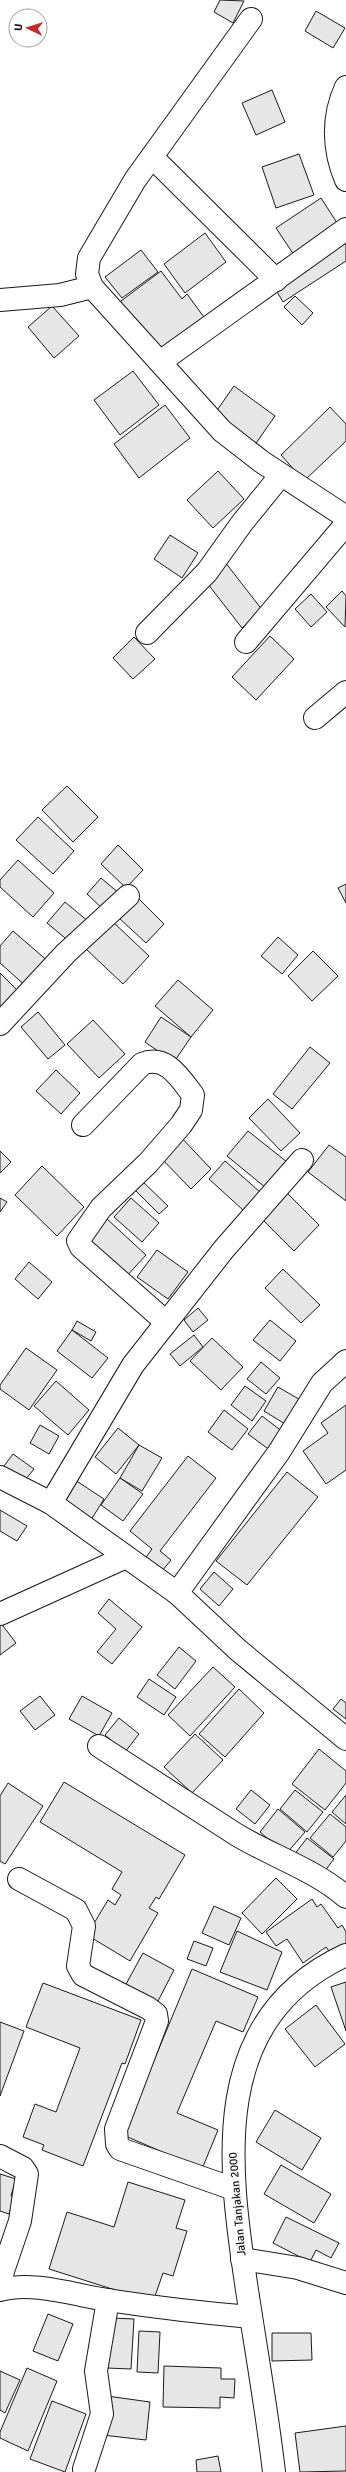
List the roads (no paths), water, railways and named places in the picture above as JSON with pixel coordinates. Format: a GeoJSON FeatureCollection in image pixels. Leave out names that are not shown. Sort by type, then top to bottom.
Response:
{"type":"FeatureCollection","features":[{"type":"Feature","properties":{"kind":"street"},"geometry":{"type":"LineString","coordinates":[[251,19],[135,180],[89,258],[87,274],[92,287],[222,431],[281,475],[346,518]]}},
{"type":"Feature","properties":{"kind":"street"},"geometry":{"type":"LineString","coordinates":[[346,87],[341,98],[335,133],[340,166],[346,180]]}},
{"type":"Feature","properties":{"kind":"street"},"geometry":{"type":"LineString","coordinates":[[152,157],[276,280]]}},
{"type":"Feature","properties":{"kind":"street"},"geometry":{"type":"LineString","coordinates":[[160,362],[346,229]]}},
{"type":"Feature","properties":{"kind":"street"},"geometry":{"type":"LineString","coordinates":[[0,300],[60,295],[92,287]]}},
{"type":"Feature","properties":{"kind":"street"},"geometry":{"type":"LineString","coordinates":[[147,633],[207,572],[242,523],[281,475]]}},
{"type":"Feature","properties":{"kind":"street"},"geometry":{"type":"LineString","coordinates":[[246,642],[346,524]]}},
{"type":"Feature","properties":{"kind":"street"},"geometry":{"type":"LineString","coordinates":[[315,718],[346,692]]}},
{"type":"Feature","properties":{"kind":"street"},"geometry":{"type":"LineString","coordinates":[[0,1024],[66,953],[128,896]]}},
{"type":"Feature","properties":{"kind":"street"},"geometry":{"type":"LineString","coordinates":[[83,1125],[142,1064],[151,1060],[159,1061],[174,1072],[194,1095],[191,1110],[181,1125],[148,1163],[101,1208],[78,1241],[81,1247],[166,1322]]}},
{"type":"Feature","properties":{"kind":"street"},"geometry":{"type":"LineString","coordinates":[[51,1503],[134,1365],[229,1243],[302,1160]]}},
{"type":"Feature","properties":{"kind":"street"},"geometry":{"type":"LineString","coordinates":[[177,1593],[279,1452],[322,1383],[346,1361]]}},
{"type":"Feature","properties":{"kind":"street"},"geometry":{"type":"LineString","coordinates":[[0,1477],[51,1503],[177,1593],[238,1650],[346,1739]]}},
{"type":"Feature","properties":{"kind":"street"},"geometry":{"type":"LineString","coordinates":[[0,1614],[126,1557]]}},
{"type":"Feature","properties":{"kind":"street"},"geometry":{"type":"LineString","coordinates":[[99,1746],[256,1847],[287,1860],[346,1897]]}},
{"type":"Feature","properties":{"kind":"street"},"geometry":{"type":"LineString","coordinates":[[19,1879],[76,1910],[84,1926],[78,1966],[83,1975],[148,2008],[156,2014],[157,2021],[116,2130],[117,2144],[120,2149],[234,2189]]}},
{"type":"Feature","properties":{"kind":"street","name":"Jalan Tanjakan 2000"},"geometry":{"type":"LineString","coordinates":[[274,2472],[242,2259],[234,2189],[232,2132],[238,2089],[249,2052],[269,2016],[293,1989],[316,1970],[346,1955]]}},
{"type":"Feature","properties":{"kind":"street"},"geometry":{"type":"LineString","coordinates":[[0,2156],[23,2168],[27,2174],[20,2221],[3,2271],[0,2286]]}},
{"type":"Feature","properties":{"kind":"street"},"geometry":{"type":"LineString","coordinates":[[242,2259],[298,2268],[346,2283]]}},
{"type":"Feature","properties":{"kind":"street"},"geometry":{"type":"LineString","coordinates":[[0,2290],[9,2288],[36,2289],[108,2300],[251,2317]]}},
{"type":"Feature","properties":{"kind":"street"},"geometry":{"type":"LineString","coordinates":[[84,2469],[102,2414],[96,2372],[108,2300]]}}]}
